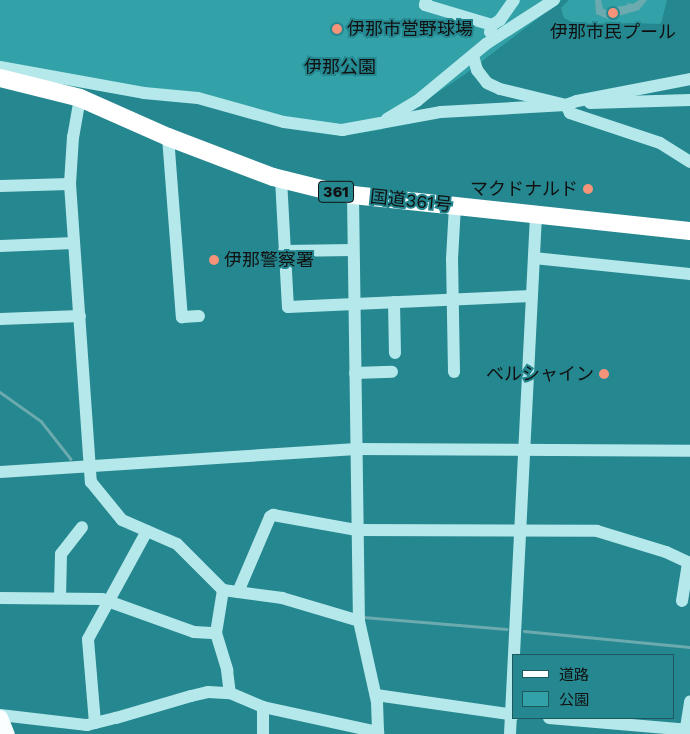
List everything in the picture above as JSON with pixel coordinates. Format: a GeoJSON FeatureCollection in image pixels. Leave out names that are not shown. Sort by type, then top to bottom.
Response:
{"type":"FeatureCollection","features":[{"type":"Feature","properties":{"kind":"highway","name":"国道361号"},"geometry":{"type":"LineString","coordinates":[[0,78],[80,98],[168,137],[281,180],[353,195],[690,231]]}},
{"type":"Feature","properties":{"kind":"main road"},"geometry":{"type":"LineString","coordinates":[[0,716],[7,734]]}},
{"type":"Feature","properties":{"kind":"street"},"geometry":{"type":"LineString","coordinates":[[426,0],[426,6],[492,25]]}},
{"type":"Feature","properties":{"kind":"street"},"geometry":{"type":"LineString","coordinates":[[486,44],[492,25],[500,20],[514,0]]}},
{"type":"Feature","properties":{"kind":"street"},"geometry":{"type":"LineString","coordinates":[[380,123],[417,102],[486,44],[554,0]]}},
{"type":"Feature","properties":{"kind":"street"},"geometry":{"type":"LineString","coordinates":[[473,56],[477,70],[487,83],[500,90],[571,103],[690,79]]}},
{"type":"Feature","properties":{"kind":"street"},"geometry":{"type":"LineString","coordinates":[[0,67],[115,88],[198,98],[284,122],[342,130],[441,112],[571,103],[597,104],[690,100]]}},
{"type":"Feature","properties":{"kind":"street"},"geometry":{"type":"LineString","coordinates":[[80,98],[73,137],[70,184],[91,482],[122,520],[177,544],[223,590],[239,589],[359,617]]}},
{"type":"Feature","properties":{"kind":"street"},"geometry":{"type":"LineString","coordinates":[[571,103],[570,113],[660,143],[690,162]]}},
{"type":"Feature","properties":{"kind":"street"},"geometry":{"type":"LineString","coordinates":[[168,137],[182,317],[198,316]]}},
{"type":"Feature","properties":{"kind":"street"},"geometry":{"type":"LineString","coordinates":[[281,180],[288,307],[532,296]]}},
{"type":"Feature","properties":{"kind":"street"},"geometry":{"type":"LineString","coordinates":[[0,186],[70,184]]}},
{"type":"Feature","properties":{"kind":"street"},"geometry":{"type":"LineString","coordinates":[[0,716],[75,725],[95,724],[208,692],[230,693],[263,707],[378,733],[376,695],[359,617],[356,530],[353,195]]}},
{"type":"Feature","properties":{"kind":"street"},"geometry":{"type":"LineString","coordinates":[[454,206],[454,372]]}},
{"type":"Feature","properties":{"kind":"street"},"geometry":{"type":"LineString","coordinates":[[515,654],[536,216]]}},
{"type":"Feature","properties":{"kind":"street"},"geometry":{"type":"LineString","coordinates":[[0,246],[74,243]]}},
{"type":"Feature","properties":{"kind":"street"},"geometry":{"type":"LineString","coordinates":[[284,251],[353,250]]}},
{"type":"Feature","properties":{"kind":"street"},"geometry":{"type":"LineString","coordinates":[[534,258],[690,274]]}},
{"type":"Feature","properties":{"kind":"street"},"geometry":{"type":"LineString","coordinates":[[394,302],[395,353]]}},
{"type":"Feature","properties":{"kind":"street"},"geometry":{"type":"LineString","coordinates":[[0,319],[80,316]]}},
{"type":"Feature","properties":{"kind":"street"},"geometry":{"type":"LineString","coordinates":[[355,373],[392,372]]}},
{"type":"Feature","properties":{"kind":"street"},"geometry":{"type":"LineString","coordinates":[[0,472],[356,449],[690,451]]}},
{"type":"Feature","properties":{"kind":"street"},"geometry":{"type":"LineString","coordinates":[[239,589],[270,517],[273,516],[356,530],[597,531],[666,552],[689,562],[682,600]]}},
{"type":"Feature","properties":{"kind":"street"},"geometry":{"type":"LineString","coordinates":[[60,598],[61,554],[82,527]]}},
{"type":"Feature","properties":{"kind":"street"},"geometry":{"type":"LineString","coordinates":[[95,724],[88,639],[148,531]]}},
{"type":"Feature","properties":{"kind":"street"},"geometry":{"type":"LineString","coordinates":[[223,590],[216,633],[227,670],[230,693]]}},
{"type":"Feature","properties":{"kind":"street"},"geometry":{"type":"LineString","coordinates":[[0,598],[60,598],[108,601],[194,632],[216,633]]}},
{"type":"Feature","properties":{"kind":"street"},"geometry":{"type":"LineString","coordinates":[[376,695],[512,715],[510,734]]}},
{"type":"Feature","properties":{"kind":"street"},"geometry":{"type":"LineString","coordinates":[[560,719],[687,731],[690,701]]}},
{"type":"Feature","properties":{"kind":"street"},"geometry":{"type":"LineString","coordinates":[[263,707],[263,734]]}},
{"type":"Feature","properties":{"kind":"green space","name":"伊那公園"},"geometry":{"type":"Polygon","coordinates":[[[0,0],[562,0],[464,75],[381,130],[342,135],[197,102],[0,67],[0,0]]]}},
{"type":"Feature","properties":{"kind":"green space","name":"伊那市民プール"},"geometry":{"type":"Polygon","coordinates":[[[569,0],[667,0],[661,24],[629,23],[598,27],[580,26],[564,18],[561,8],[569,0]]]}},
{"type":"Feature","properties":{"kind":"water"},"geometry":{"type":"Polygon","coordinates":[[[595,0],[601,0],[603,9],[609,11],[612,10],[610,8],[628,5],[626,3],[633,4],[639,0],[647,0],[639,10],[608,19],[596,14],[595,0]]]}},
{"type":"Feature","properties":{"kind":"waterway"},"geometry":{"type":"LineString","coordinates":[[0,392],[41,421],[71,459]]}},
{"type":"Feature","properties":{"kind":"waterway"},"geometry":{"type":"LineString","coordinates":[[363,617],[506,629]]}},
{"type":"Feature","properties":{"kind":"waterway"},"geometry":{"type":"LineString","coordinates":[[524,631],[690,647]]}},
{"type":"Feature","properties":{"kind":"place","name":"伊那市民プール"},"geometry":{"type":"Point","coordinates":[613,13]}},
{"type":"Feature","properties":{"kind":"place","name":"伊那市営野球場"},"geometry":{"type":"Point","coordinates":[337,29]}},
{"type":"Feature","properties":{"kind":"place","name":"マクドナルド"},"geometry":{"type":"Point","coordinates":[588,189]}},
{"type":"Feature","properties":{"kind":"place","name":"伊那警察署"},"geometry":{"type":"Point","coordinates":[214,260]}},
{"type":"Feature","properties":{"kind":"place","name":"ベルシャイン"},"geometry":{"type":"Point","coordinates":[604,374]}}]}
